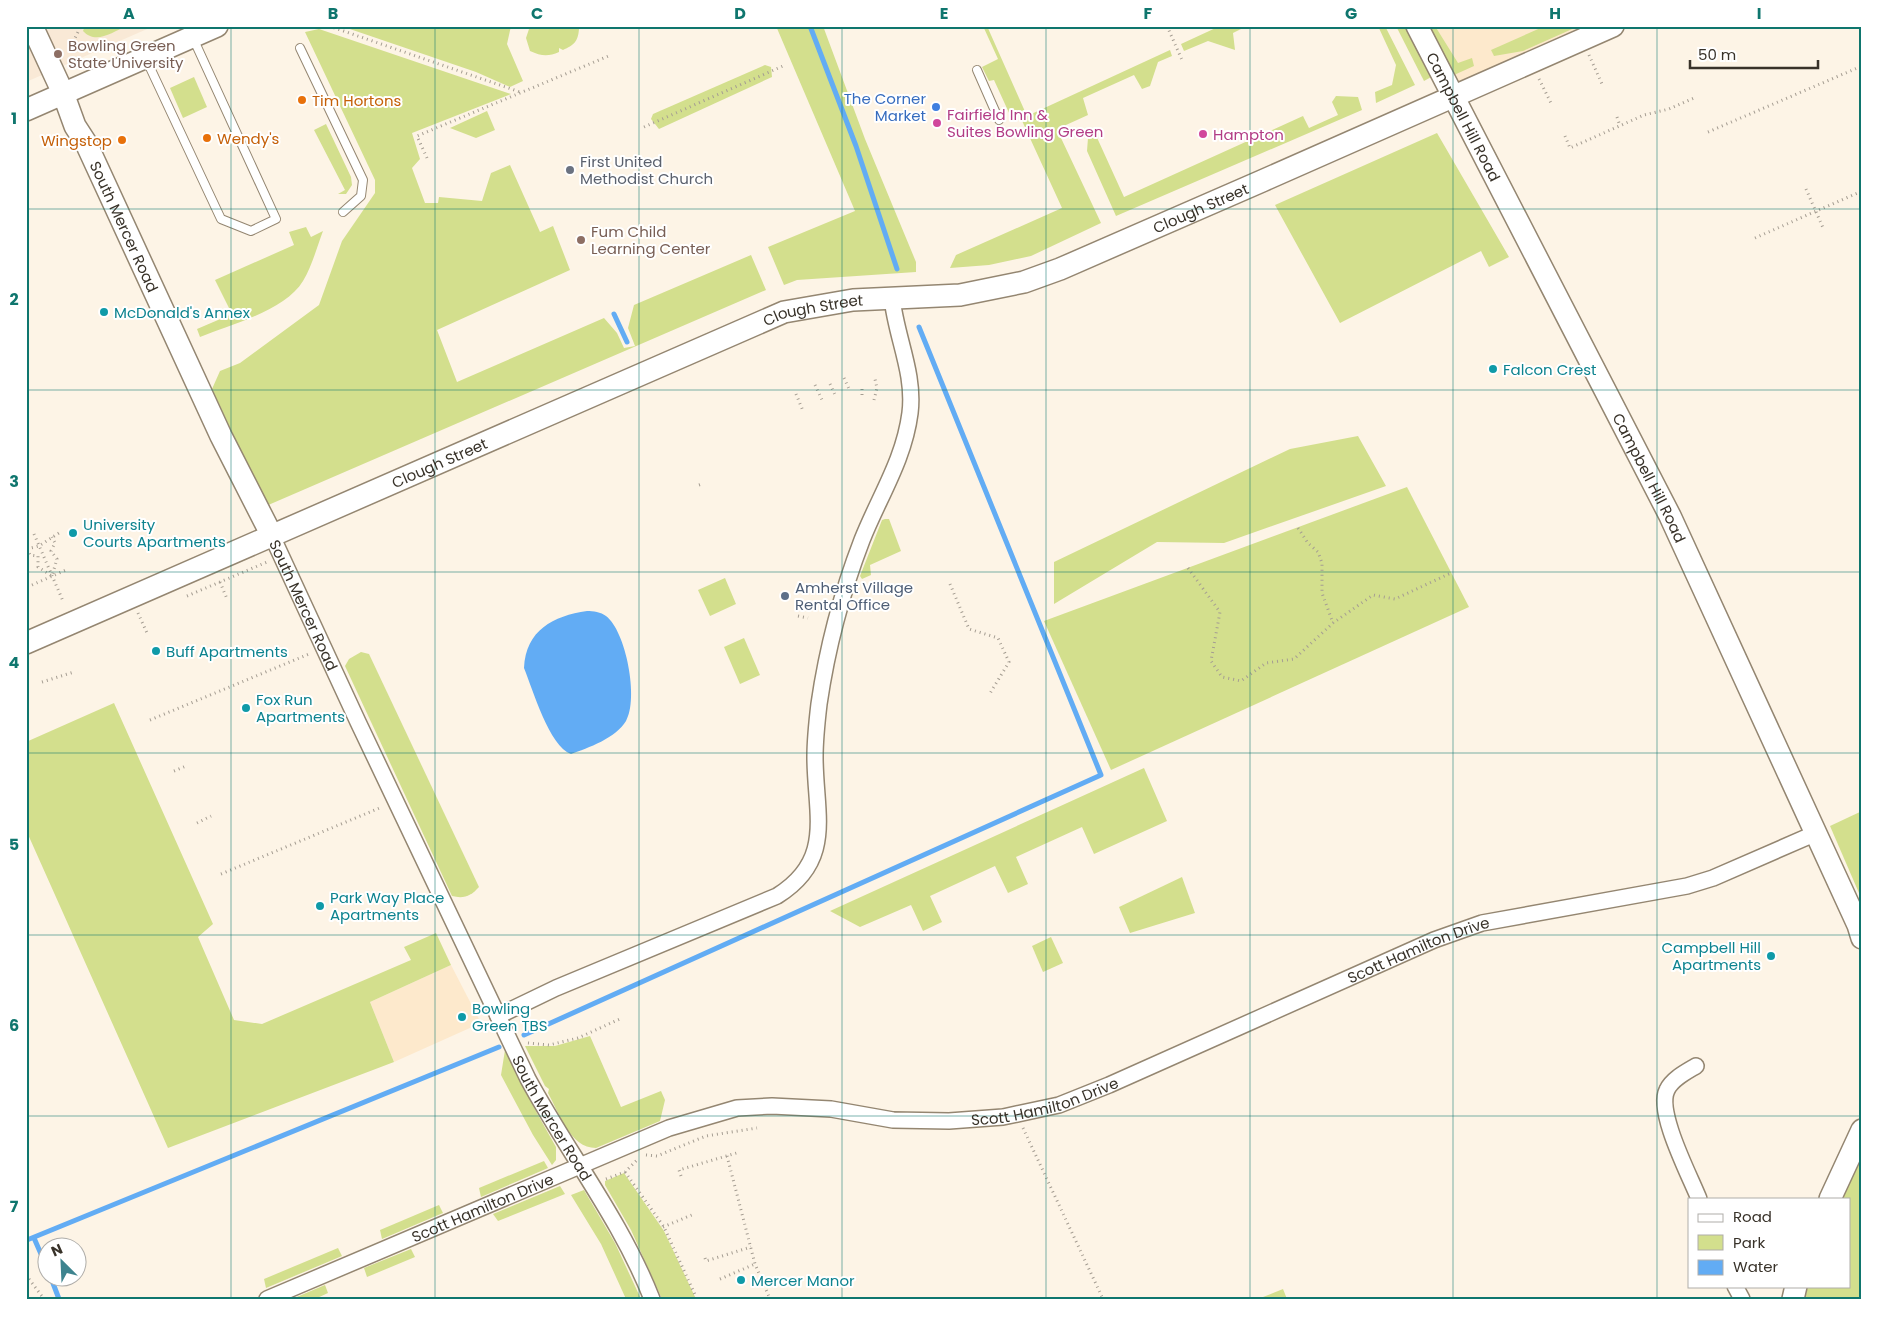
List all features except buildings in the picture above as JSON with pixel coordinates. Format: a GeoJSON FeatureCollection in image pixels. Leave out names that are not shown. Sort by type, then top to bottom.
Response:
{"type":"FeatureCollection","features":[{"type":"Feature","properties":{"kind":"street","name":"South Mercer Road"},"geometry":{"type":"LineString","coordinates":[[32,26],[76,126],[86,143],[221,436],[272,536],[498,1016],[552,1122],[621,1231],[652,1299]]}},
{"type":"Feature","properties":{"kind":"street"},"geometry":{"type":"LineString","coordinates":[[26,110],[217,26]]}},
{"type":"Feature","properties":{"kind":"street","name":"Campbell Hill Road"},"geometry":{"type":"LineString","coordinates":[[1417,26],[1670,516],[1814,834],[1858,925],[1862,938]]}},
{"type":"Feature","properties":{"kind":"street","name":"Clough Street"},"geometry":{"type":"LineString","coordinates":[[26,643],[784,312],[834,302],[986,291],[1024,282],[1060,269],[1612,26]]}},
{"type":"Feature","properties":{"kind":"street"},"geometry":{"type":"LineString","coordinates":[[498,1016],[556,988],[777,896],[791,888],[812,861],[819,833],[815,758],[819,706],[826,664],[852,568],[895,470],[905,442],[910,410],[910,374],[894,317],[892,298]]}},
{"type":"Feature","properties":{"kind":"street","name":"Scott Hamilton Drive"},"geometry":{"type":"LineString","coordinates":[[267,1299],[669,1128],[738,1108],[772,1106],[831,1109],[893,1120],[949,1121],[1014,1114],[1058,1105],[1109,1085],[1434,940],[1482,923],[1687,886],[1713,878],[1814,834]]}},
{"type":"Feature","properties":{"kind":"street"},"geometry":{"type":"LineString","coordinates":[[1696,1066],[1675,1080],[1666,1090],[1664,1103],[1672,1133],[1700,1198]]}},
{"type":"Feature","properties":{"kind":"street"},"geometry":{"type":"LineString","coordinates":[[1830,1198],[1862,1130]]}},
{"type":"Feature","properties":{"kind":"lane"},"geometry":{"type":"LineString","coordinates":[[145,58],[221,219],[251,231],[276,219],[192,37]]}},
{"type":"Feature","properties":{"kind":"lane"},"geometry":{"type":"LineString","coordinates":[[300,48],[363,180],[361,196],[343,212]]}},
{"type":"Feature","properties":{"kind":"lane"},"geometry":{"type":"LineString","coordinates":[[977,70],[999,120]]}},
{"type":"Feature","properties":{"kind":"path"},"geometry":{"type":"LineString","coordinates":[[73,42],[81,26]]}},
{"type":"Feature","properties":{"kind":"path"},"geometry":{"type":"LineString","coordinates":[[329,26],[521,92]]}},
{"type":"Feature","properties":{"kind":"path"},"geometry":{"type":"LineString","coordinates":[[1167,26],[1182,60]]}},
{"type":"Feature","properties":{"kind":"path"},"geometry":{"type":"LineString","coordinates":[[1587,52],[1602,84]]}},
{"type":"Feature","properties":{"kind":"path"},"geometry":{"type":"LineString","coordinates":[[427,158],[417,136],[611,55]]}},
{"type":"Feature","properties":{"kind":"path"},"geometry":{"type":"LineString","coordinates":[[644,127],[783,66]]}},
{"type":"Feature","properties":{"kind":"path"},"geometry":{"type":"LineString","coordinates":[[1708,132],[1862,66]]}},
{"type":"Feature","properties":{"kind":"path"},"geometry":{"type":"LineString","coordinates":[[1537,73],[1551,103]]}},
{"type":"Feature","properties":{"kind":"path"},"geometry":{"type":"LineString","coordinates":[[1565,136],[1570,148],[1620,126],[1694,98]]}},
{"type":"Feature","properties":{"kind":"path"},"geometry":{"type":"LineString","coordinates":[[1617,117],[1620,126]]}},
{"type":"Feature","properties":{"kind":"path"},"geometry":{"type":"LineString","coordinates":[[1806,189],[1824,230]]}},
{"type":"Feature","properties":{"kind":"path"},"geometry":{"type":"LineString","coordinates":[[1755,238],[1862,191]]}},
{"type":"Feature","properties":{"kind":"path"},"geometry":{"type":"LineString","coordinates":[[844,378],[850,391]]}},
{"type":"Feature","properties":{"kind":"path"},"geometry":{"type":"LineString","coordinates":[[874,400],[877,388],[875,379]]}},
{"type":"Feature","properties":{"kind":"path"},"geometry":{"type":"LineString","coordinates":[[830,384],[836,397]]}},
{"type":"Feature","properties":{"kind":"path"},"geometry":{"type":"LineString","coordinates":[[815,385],[823,402]]}},
{"type":"Feature","properties":{"kind":"path"},"geometry":{"type":"LineString","coordinates":[[862,385],[862,395]]}},
{"type":"Feature","properties":{"kind":"path"},"geometry":{"type":"LineString","coordinates":[[796,394],[803,411]]}},
{"type":"Feature","properties":{"kind":"path"},"geometry":{"type":"LineString","coordinates":[[1298,528],[1308,543],[1318,552],[1322,563],[1322,593],[1333,623]]}},
{"type":"Feature","properties":{"kind":"path"},"geometry":{"type":"LineString","coordinates":[[52,576],[38,567],[38,556],[30,556],[26,549],[39,546],[62,531]]}},
{"type":"Feature","properties":{"kind":"path"},"geometry":{"type":"LineString","coordinates":[[34,534],[63,601]]}},
{"type":"Feature","properties":{"kind":"path"},"geometry":{"type":"LineString","coordinates":[[52,537],[55,543],[50,551],[57,559],[52,576]]}},
{"type":"Feature","properties":{"kind":"path"},"geometry":{"type":"LineString","coordinates":[[188,596],[270,561]]}},
{"type":"Feature","properties":{"kind":"path"},"geometry":{"type":"LineString","coordinates":[[1188,568],[1220,612],[1211,661],[1222,677],[1241,681],[1266,663],[1294,660],[1333,623],[1373,595],[1395,599],[1451,573]]}},
{"type":"Feature","properties":{"kind":"path"},"geometry":{"type":"LineString","coordinates":[[32,585],[66,570]]}},
{"type":"Feature","properties":{"kind":"path"},"geometry":{"type":"LineString","coordinates":[[218,577],[227,599]]}},
{"type":"Feature","properties":{"kind":"path"},"geometry":{"type":"LineString","coordinates":[[950,584],[969,629],[998,638],[1010,662],[990,695]]}},
{"type":"Feature","properties":{"kind":"path"},"geometry":{"type":"LineString","coordinates":[[136,608],[147,633]]}},
{"type":"Feature","properties":{"kind":"path"},"geometry":{"type":"LineString","coordinates":[[798,616],[808,618]]}},
{"type":"Feature","properties":{"kind":"path"},"geometry":{"type":"LineString","coordinates":[[150,720],[309,654]]}},
{"type":"Feature","properties":{"kind":"path"},"geometry":{"type":"LineString","coordinates":[[42,682],[74,672]]}},
{"type":"Feature","properties":{"kind":"path"},"geometry":{"type":"LineString","coordinates":[[174,771],[186,766]]}},
{"type":"Feature","properties":{"kind":"path"},"geometry":{"type":"LineString","coordinates":[[221,874],[383,807]]}},
{"type":"Feature","properties":{"kind":"path"},"geometry":{"type":"LineString","coordinates":[[197,822],[211,816]]}},
{"type":"Feature","properties":{"kind":"path"},"geometry":{"type":"LineString","coordinates":[[515,1050],[528,1043],[550,1045],[578,1038],[622,1018]]}},
{"type":"Feature","properties":{"kind":"path"},"geometry":{"type":"LineString","coordinates":[[1014,1114],[1025,1131],[1094,1284],[1103,1299]]}},
{"type":"Feature","properties":{"kind":"path"},"geometry":{"type":"LineString","coordinates":[[603,1180],[625,1172],[644,1156],[657,1156],[706,1136],[757,1128]]}},
{"type":"Feature","properties":{"kind":"path"},"geometry":{"type":"LineString","coordinates":[[681,1176],[679,1170],[740,1152]]}},
{"type":"Feature","properties":{"kind":"path"},"geometry":{"type":"LineString","coordinates":[[727,1156],[755,1264],[770,1299]]}},
{"type":"Feature","properties":{"kind":"path"},"geometry":{"type":"LineString","coordinates":[[625,1172],[663,1227],[697,1299]]}},
{"type":"Feature","properties":{"kind":"path"},"geometry":{"type":"LineString","coordinates":[[663,1227],[694,1214]]}},
{"type":"Feature","properties":{"kind":"path"},"geometry":{"type":"LineString","coordinates":[[705,1258],[706,1261],[751,1247]]}},
{"type":"Feature","properties":{"kind":"path"},"geometry":{"type":"LineString","coordinates":[[720,1280],[755,1264]]}},
{"type":"Feature","properties":{"kind":"path"},"geometry":{"type":"LineString","coordinates":[[26,1275],[44,1299]]}},
{"type":"Feature","properties":{"kind":"shaded area","name":"Bowling Green State University"},"geometry":{"type":"Polygon","coordinates":[[[26,26],[154,26],[26,82],[26,26]]]}},
{"type":"Feature","properties":{"kind":"shaded area"},"geometry":{"type":"Polygon","coordinates":[[[1417,26],[1613,26],[1453,97],[1417,26]]]}},
{"type":"Feature","properties":{"kind":"shaded area"},"geometry":{"type":"Polygon","coordinates":[[[451,965],[481,1023],[394,1062],[370,1002],[451,965]]]}},
{"type":"Feature","properties":{"kind":"green space"},"geometry":{"type":"Polygon","coordinates":[[[85,26],[127,26],[104,36],[93,37],[83,31],[85,26]]]}},
{"type":"Feature","properties":{"kind":"green space"},"geometry":{"type":"Polygon","coordinates":[[[341,26],[511,26],[507,44],[523,81],[510,87],[476,72],[341,26]]]}},
{"type":"Feature","properties":{"kind":"green space"},"geometry":{"type":"Polygon","coordinates":[[[530,26],[576,26],[579,29],[578,37],[573,45],[563,50],[559,48],[559,52],[555,54],[538,54],[530,51],[526,38],[530,26]]]}},
{"type":"Feature","properties":{"kind":"green space"},"geometry":{"type":"Polygon","coordinates":[[[776,26],[823,26],[865,139],[916,262],[916,272],[797,280],[784,285],[768,247],[855,211],[776,26]]]}},
{"type":"Feature","properties":{"kind":"green space"},"geometry":{"type":"Polygon","coordinates":[[[983,26],[987,26],[1027,116],[1170,50],[1172,56],[1158,62],[1150,86],[1142,89],[1134,75],[1083,98],[1088,115],[1066,125],[1061,138],[1101,223],[1031,256],[989,265],[950,268],[956,255],[1062,208],[1018,112],[1010,115],[994,80],[989,81],[982,67],[998,59],[983,26]]]}},
{"type":"Feature","properties":{"kind":"green space"},"geometry":{"type":"Polygon","coordinates":[[[1220,26],[1247,26],[1233,33],[1235,50],[1208,41],[1184,51],[1181,44],[1220,26]]]}},
{"type":"Feature","properties":{"kind":"green space"},"geometry":{"type":"Polygon","coordinates":[[[1378,26],[1385,26],[1415,85],[1376,103],[1375,92],[1392,85],[1396,65],[1378,26]]]}},
{"type":"Feature","properties":{"kind":"green space"},"geometry":{"type":"Polygon","coordinates":[[[1396,26],[1408,26],[1433,76],[1424,81],[1396,26]]]}},
{"type":"Feature","properties":{"kind":"green space"},"geometry":{"type":"Polygon","coordinates":[[[1428,26],[1435,26],[1458,63],[1472,58],[1474,66],[1454,75],[1428,26]]]}},
{"type":"Feature","properties":{"kind":"green space"},"geometry":{"type":"Polygon","coordinates":[[[1545,26],[1579,26],[1523,51],[1494,56],[1491,50],[1545,26]]]}},
{"type":"Feature","properties":{"kind":"green space"},"geometry":{"type":"Polygon","coordinates":[[[319,29],[511,94],[412,133],[420,159],[412,168],[425,203],[438,203],[439,197],[482,201],[491,173],[510,165],[540,232],[553,226],[570,270],[437,330],[457,382],[604,318],[617,333],[624,348],[635,346],[628,328],[634,305],[751,255],[766,290],[266,506],[212,389],[220,371],[240,363],[319,305],[342,241],[375,193],[375,180],[305,32],[319,29]]]}},
{"type":"Feature","properties":{"kind":"green space"},"geometry":{"type":"Polygon","coordinates":[[[765,65],[771,67],[772,77],[659,129],[651,119],[653,114],[765,65]]]}},
{"type":"Feature","properties":{"kind":"green space"},"geometry":{"type":"Polygon","coordinates":[[[194,77],[207,107],[183,118],[170,88],[194,77]]]}},
{"type":"Feature","properties":{"kind":"green space"},"geometry":{"type":"Polygon","coordinates":[[[1336,96],[1358,97],[1362,110],[1116,216],[1087,151],[1088,138],[1094,131],[1124,197],[1303,116],[1309,128],[1338,115],[1332,102],[1336,96]]]}},
{"type":"Feature","properties":{"kind":"green space"},"geometry":{"type":"Polygon","coordinates":[[[487,111],[495,130],[476,138],[450,128],[487,111]]]}},
{"type":"Feature","properties":{"kind":"green space"},"geometry":{"type":"Polygon","coordinates":[[[326,124],[351,177],[352,185],[346,194],[338,194],[345,190],[314,130],[326,124]]]}},
{"type":"Feature","properties":{"kind":"green space"},"geometry":{"type":"Polygon","coordinates":[[[1437,133],[1509,257],[1489,267],[1481,251],[1340,323],[1275,205],[1437,133]]]}},
{"type":"Feature","properties":{"kind":"green space"},"geometry":{"type":"Polygon","coordinates":[[[306,227],[311,237],[323,231],[309,269],[295,291],[271,308],[241,322],[200,337],[197,329],[232,314],[215,280],[294,245],[289,232],[306,227]]]}},
{"type":"Feature","properties":{"kind":"green space"},"geometry":{"type":"Polygon","coordinates":[[[1358,436],[1386,486],[1224,543],[1157,542],[1054,604],[1054,562],[1290,449],[1358,436]]]}},
{"type":"Feature","properties":{"kind":"green space"},"geometry":{"type":"Polygon","coordinates":[[[1407,487],[1469,607],[1111,770],[1044,621],[1407,487]]]}},
{"type":"Feature","properties":{"kind":"green space"},"geometry":{"type":"Polygon","coordinates":[[[889,519],[901,551],[870,565],[871,575],[862,579],[860,576],[882,520],[889,519]]]}},
{"type":"Feature","properties":{"kind":"green space"},"geometry":{"type":"Polygon","coordinates":[[[725,578],[736,604],[710,616],[698,590],[725,578]]]}},
{"type":"Feature","properties":{"kind":"green space"},"geometry":{"type":"Polygon","coordinates":[[[744,638],[760,675],[740,684],[724,647],[744,638]]]}},
{"type":"Feature","properties":{"kind":"green space"},"geometry":{"type":"Polygon","coordinates":[[[361,652],[369,654],[479,887],[467,896],[452,896],[345,666],[349,659],[361,652]]]}},
{"type":"Feature","properties":{"kind":"green space"},"geometry":{"type":"Polygon","coordinates":[[[114,703],[213,924],[198,937],[234,1020],[262,1024],[411,960],[404,947],[436,933],[451,965],[370,1002],[394,1062],[168,1148],[26,830],[26,742],[114,703]]]}},
{"type":"Feature","properties":{"kind":"green space"},"geometry":{"type":"Polygon","coordinates":[[[1144,768],[1167,821],[1094,854],[1082,827],[1016,857],[1028,884],[1008,893],[995,866],[930,896],[942,922],[923,931],[911,905],[860,927],[830,911],[1144,768]]]}},
{"type":"Feature","properties":{"kind":"green space"},"geometry":{"type":"Polygon","coordinates":[[[1862,811],[1862,900],[1830,826],[1862,811]]]}},
{"type":"Feature","properties":{"kind":"green space"},"geometry":{"type":"Polygon","coordinates":[[[1182,877],[1195,913],[1130,933],[1119,907],[1182,877]]]}},
{"type":"Feature","properties":{"kind":"green space"},"geometry":{"type":"Polygon","coordinates":[[[1051,937],[1063,963],[1043,972],[1032,946],[1051,937]]]}},
{"type":"Feature","properties":{"kind":"green space"},"geometry":{"type":"Polygon","coordinates":[[[590,1036],[621,1107],[661,1091],[665,1100],[660,1121],[596,1148],[579,1142],[566,1128],[548,1093],[549,1089],[545,1086],[525,1046],[555,1046],[590,1036]]]}},
{"type":"Feature","properties":{"kind":"green space"},"geometry":{"type":"Polygon","coordinates":[[[505,1050],[556,1147],[556,1160],[552,1165],[533,1135],[501,1075],[505,1050]]]}},
{"type":"Feature","properties":{"kind":"green space"},"geometry":{"type":"Polygon","coordinates":[[[1862,1153],[1862,1299],[1805,1299],[1808,1288],[1850,1288],[1850,1198],[1840,1198],[1862,1153]]]}},
{"type":"Feature","properties":{"kind":"green space"},"geometry":{"type":"Polygon","coordinates":[[[544,1161],[548,1168],[481,1197],[479,1188],[544,1161]]]}},
{"type":"Feature","properties":{"kind":"green space"},"geometry":{"type":"Polygon","coordinates":[[[624,1173],[664,1231],[696,1299],[662,1299],[631,1230],[605,1185],[605,1181],[624,1173]]]}},
{"type":"Feature","properties":{"kind":"green space"},"geometry":{"type":"Polygon","coordinates":[[[560,1186],[565,1194],[498,1221],[493,1214],[560,1186]]]}},
{"type":"Feature","properties":{"kind":"green space"},"geometry":{"type":"Polygon","coordinates":[[[584,1190],[615,1243],[641,1299],[626,1299],[601,1244],[571,1195],[584,1190]]]}},
{"type":"Feature","properties":{"kind":"green space"},"geometry":{"type":"Polygon","coordinates":[[[439,1205],[443,1213],[382,1239],[380,1230],[439,1205]]]}},
{"type":"Feature","properties":{"kind":"green space"},"geometry":{"type":"Polygon","coordinates":[[[338,1248],[342,1256],[266,1288],[264,1279],[338,1248]]]}},
{"type":"Feature","properties":{"kind":"green space"},"geometry":{"type":"Polygon","coordinates":[[[411,1249],[415,1257],[367,1277],[364,1268],[411,1249]]]}},
{"type":"Feature","properties":{"kind":"green space"},"geometry":{"type":"Polygon","coordinates":[[[325,1285],[328,1293],[315,1299],[292,1299],[325,1285]]]}},
{"type":"Feature","properties":{"kind":"green space"},"geometry":{"type":"Polygon","coordinates":[[[1283,1289],[1287,1299],[1258,1299],[1283,1289]]]}},
{"type":"Feature","properties":{"kind":"water"},"geometry":{"type":"Polygon","coordinates":[[[587,611],[597,612],[606,616],[613,624],[619,636],[625,650],[631,682],[630,711],[626,721],[616,732],[601,742],[571,754],[563,749],[549,729],[524,668],[530,644],[544,627],[563,617],[587,611]]]}},
{"type":"Feature","properties":{"kind":"waterway"},"geometry":{"type":"LineString","coordinates":[[810,26],[856,146],[897,269]]}},
{"type":"Feature","properties":{"kind":"waterway"},"geometry":{"type":"LineString","coordinates":[[614,314],[627,342]]}},
{"type":"Feature","properties":{"kind":"waterway"},"geometry":{"type":"LineString","coordinates":[[524,1035],[1101,775],[919,327]]}},
{"type":"Feature","properties":{"kind":"waterway"},"geometry":{"type":"LineString","coordinates":[[27,1240],[499,1047]]}},
{"type":"Feature","properties":{"kind":"waterway"},"geometry":{"type":"LineString","coordinates":[[34,1238],[38,1247]]}},
{"type":"Feature","properties":{"kind":"waterway"},"geometry":{"type":"LineString","coordinates":[[55,1288],[59,1299]]}},
{"type":"Feature","properties":{"kind":"place","name":"Bowling Green State University"},"geometry":{"type":"Point","coordinates":[58,54]}},
{"type":"Feature","properties":{"kind":"place","name":"Tim Hortons"},"geometry":{"type":"Point","coordinates":[302,100]}},
{"type":"Feature","properties":{"kind":"place","name":"The Corner Market"},"geometry":{"type":"Point","coordinates":[936,107]}},
{"type":"Feature","properties":{"kind":"place","name":"Fairfield Inn & Suites Bowling Green"},"geometry":{"type":"Point","coordinates":[937,123]}},
{"type":"Feature","properties":{"kind":"place","name":"Hampton"},"geometry":{"type":"Point","coordinates":[1203,134]}},
{"type":"Feature","properties":{"kind":"place","name":"Wendy's"},"geometry":{"type":"Point","coordinates":[207,138]}},
{"type":"Feature","properties":{"kind":"place","name":"Wingstop"},"geometry":{"type":"Point","coordinates":[122,140]}},
{"type":"Feature","properties":{"kind":"place","name":"First United Methodist Church"},"geometry":{"type":"Point","coordinates":[570,170]}},
{"type":"Feature","properties":{"kind":"place","name":"Fum Child Learning Center"},"geometry":{"type":"Point","coordinates":[581,240]}},
{"type":"Feature","properties":{"kind":"place","name":"McDonald's Annex"},"geometry":{"type":"Point","coordinates":[104,312]}},
{"type":"Feature","properties":{"kind":"place","name":"Falcon Crest"},"geometry":{"type":"Point","coordinates":[1493,369]}},
{"type":"Feature","properties":{"kind":"place","name":"University Courts Apartments"},"geometry":{"type":"Point","coordinates":[73,533]}},
{"type":"Feature","properties":{"kind":"place","name":"Amherst Village Rental Office"},"geometry":{"type":"Point","coordinates":[785,596]}},
{"type":"Feature","properties":{"kind":"place","name":"Buff Apartments"},"geometry":{"type":"Point","coordinates":[156,651]}},
{"type":"Feature","properties":{"kind":"place","name":"Fox Run Apartments"},"geometry":{"type":"Point","coordinates":[246,708]}},
{"type":"Feature","properties":{"kind":"place","name":"Park Way Place Apartments"},"geometry":{"type":"Point","coordinates":[320,906]}},
{"type":"Feature","properties":{"kind":"place","name":"Campbell Hill Apartments"},"geometry":{"type":"Point","coordinates":[1771,956]}},
{"type":"Feature","properties":{"kind":"place","name":"Bowling Green TBS"},"geometry":{"type":"Point","coordinates":[462,1017]}},
{"type":"Feature","properties":{"kind":"place","name":"Mercer Manor"},"geometry":{"type":"Point","coordinates":[741,1280]}}]}
